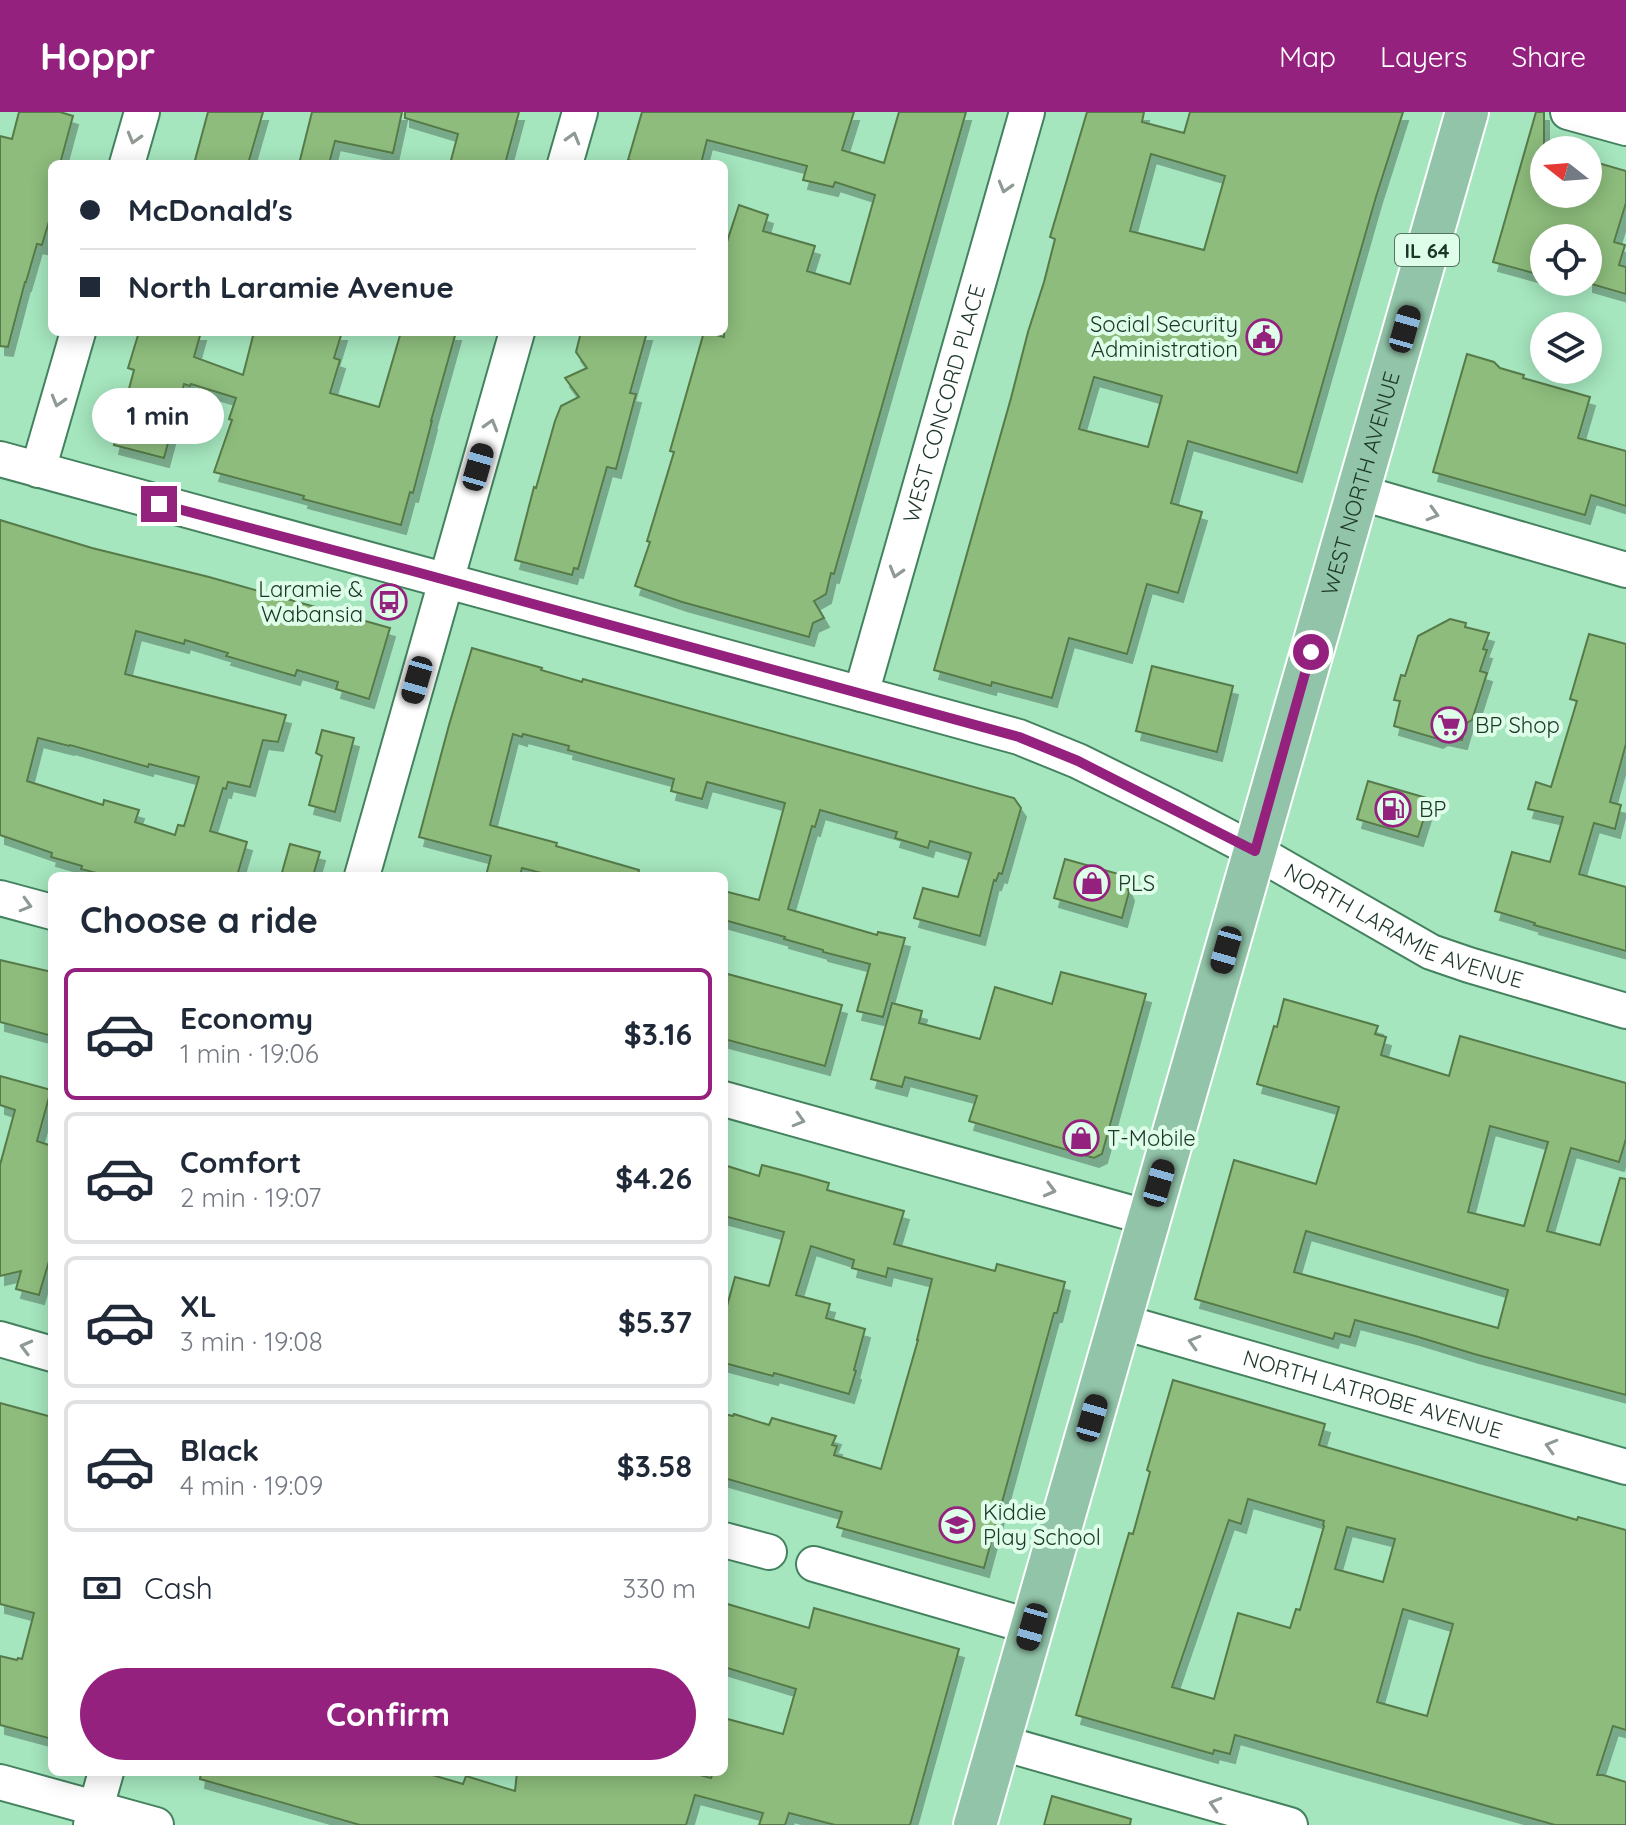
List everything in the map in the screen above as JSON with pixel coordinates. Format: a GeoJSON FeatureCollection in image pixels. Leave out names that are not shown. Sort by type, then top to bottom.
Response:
{"type":"FeatureCollection","features":[{"type":"Feature","properties":{"kind":"main road","name":"WEST NORTH AVENUE"},"geometry":{"type":"LineString","coordinates":[[975,1825],[1467,112]]}},
{"type":"Feature","properties":{"kind":"street"},"geometry":{"type":"LineString","coordinates":[[128,160],[142,112]]}},
{"type":"Feature","properties":{"kind":"street"},"geometry":{"type":"LineString","coordinates":[[566,160],[580,112]]}},
{"type":"Feature","properties":{"kind":"street","name":"WEST CONCORD PLACE"},"geometry":{"type":"LineString","coordinates":[[861,694],[1027,112]]}},
{"type":"Feature","properties":{"kind":"street"},"geometry":{"type":"LineString","coordinates":[[1568,112],[1626,128]]}},
{"type":"Feature","properties":{"kind":"street"},"geometry":{"type":"LineString","coordinates":[[38,470],[77,336]]}},
{"type":"Feature","properties":{"kind":"street"},"geometry":{"type":"LineString","coordinates":[[363,872],[516,336]]}},
{"type":"Feature","properties":{"kind":"street","name":"NORTH LARAMIE AVENUE"},"geometry":{"type":"LineString","coordinates":[[0,459],[1019,737],[1078,761],[1255,851],[1431,952],[1626,1011]]}},
{"type":"Feature","properties":{"kind":"street"},"geometry":{"type":"LineString","coordinates":[[1358,492],[1626,570]]}},
{"type":"Feature","properties":{"kind":"street"},"geometry":{"type":"LineString","coordinates":[[0,898],[48,911]]}},
{"type":"Feature","properties":{"kind":"street"},"geometry":{"type":"LineString","coordinates":[[728,1100],[1149,1218]]}},
{"type":"Feature","properties":{"kind":"street","name":"NORTH LATROBE AVENUE"},"geometry":{"type":"LineString","coordinates":[[1119,1321],[1626,1467]]}},
{"type":"Feature","properties":{"kind":"street"},"geometry":{"type":"LineString","coordinates":[[0,1339],[48,1353]]}},
{"type":"Feature","properties":{"kind":"street"},"geometry":{"type":"LineString","coordinates":[[728,1541],[769,1552]]}},
{"type":"Feature","properties":{"kind":"street"},"geometry":{"type":"LineString","coordinates":[[814,1564],[1032,1627]]}},
{"type":"Feature","properties":{"kind":"street"},"geometry":{"type":"LineString","coordinates":[[998,1742],[1290,1825]]}},
{"type":"Feature","properties":{"kind":"street"},"geometry":{"type":"LineString","coordinates":[[93,1817],[105,1776]]}},
{"type":"Feature","properties":{"kind":"street"},"geometry":{"type":"LineString","coordinates":[[0,1782],[93,1817],[156,1825]]}},
{"type":"Feature","properties":{"kind":"building"},"geometry":{"type":"Polygon","coordinates":[[[19,112],[60,112],[73,116],[61,160],[48,160],[48,225],[42,245],[37,244],[8,347],[0,346],[0,136],[12,139],[19,112]]]}},
{"type":"Feature","properties":{"kind":"building"},"geometry":{"type":"Polygon","coordinates":[[[208,112],[263,112],[249,160],[195,160],[208,112]]]}},
{"type":"Feature","properties":{"kind":"building"},"geometry":{"type":"Polygon","coordinates":[[[312,112],[402,112],[393,153],[335,141],[330,160],[300,160],[312,112]]]}},
{"type":"Feature","properties":{"kind":"building"},"geometry":{"type":"Polygon","coordinates":[[[405,112],[519,112],[506,160],[451,160],[458,134],[405,118],[405,112]]]}},
{"type":"Feature","properties":{"kind":"building"},"geometry":{"type":"Polygon","coordinates":[[[642,112],[854,112],[842,150],[884,163],[899,112],[966,112],[834,574],[831,573],[826,594],[814,601],[824,618],[813,623],[809,637],[635,586],[650,542],[647,541],[674,452],[670,451],[703,336],[728,336],[728,239],[739,205],[768,215],[763,231],[815,246],[807,271],[850,284],[875,195],[835,182],[833,187],[803,180],[807,166],[707,140],[702,160],[628,160],[642,112]]]}},
{"type":"Feature","properties":{"kind":"building"},"geometry":{"type":"Polygon","coordinates":[[[1087,112],[1144,112],[1142,122],[1184,133],[1190,112],[1403,112],[1297,473],[1188,441],[1171,503],[1202,512],[1178,593],[1147,584],[1127,654],[1069,638],[1052,698],[992,682],[991,686],[934,670],[1044,282],[1055,239],[1050,237],[1087,112]],[[1151,154],[1130,231],[1204,250],[1225,176],[1151,154]],[[1094,377],[1079,429],[1148,447],[1162,396],[1094,377]]]}},
{"type":"Feature","properties":{"kind":"building"},"geometry":{"type":"Polygon","coordinates":[[[1536,112],[1544,112],[1544,136],[1530,136],[1530,208],[1602,208],[1602,164],[1626,171],[1626,203],[1614,242],[1625,245],[1619,265],[1626,267],[1626,294],[1602,287],[1602,224],[1530,224],[1530,272],[1493,262],[1536,112]]]}},
{"type":"Feature","properties":{"kind":"building"},"geometry":{"type":"Polygon","coordinates":[[[138,336],[200,336],[194,357],[243,375],[253,336],[341,336],[334,358],[340,360],[330,393],[379,407],[400,336],[455,336],[413,493],[410,492],[401,525],[214,472],[232,420],[229,419],[236,398],[191,384],[184,384],[164,458],[114,445],[134,370],[128,368],[138,336]]]}},
{"type":"Feature","properties":{"kind":"building"},"geometry":{"type":"Polygon","coordinates":[[[580,336],[646,336],[630,393],[636,394],[616,469],[607,467],[578,569],[574,568],[572,575],[515,560],[555,421],[561,406],[579,397],[565,378],[587,368],[576,352],[580,336]]]}},
{"type":"Feature","properties":{"kind":"building"},"geometry":{"type":"Polygon","coordinates":[[[1467,354],[1524,375],[1523,378],[1530,380],[1530,384],[1544,384],[1590,397],[1578,438],[1626,451],[1626,506],[1591,495],[1585,515],[1433,472],[1467,354]]]}},
{"type":"Feature","properties":{"kind":"building"},"geometry":{"type":"Polygon","coordinates":[[[0,520],[92,548],[390,628],[369,699],[336,689],[338,682],[297,670],[295,676],[226,656],[228,653],[185,640],[184,644],[136,631],[125,674],[286,715],[278,742],[263,740],[250,787],[228,782],[226,789],[223,788],[210,831],[247,842],[238,872],[93,872],[51,857],[52,853],[0,835],[0,520]],[[38,738],[27,781],[103,805],[104,800],[139,810],[135,822],[175,835],[178,825],[184,826],[199,777],[149,764],[148,767],[38,738]]]}},
{"type":"Feature","properties":{"kind":"building"},"geometry":{"type":"Polygon","coordinates":[[[1450,619],[1466,623],[1465,627],[1489,633],[1480,671],[1487,673],[1462,740],[1443,736],[1438,739],[1394,726],[1400,701],[1394,700],[1418,636],[1450,619]]]}},
{"type":"Feature","properties":{"kind":"building"},"geometry":{"type":"Polygon","coordinates":[[[1589,634],[1626,644],[1626,744],[1610,802],[1621,805],[1615,829],[1594,823],[1579,874],[1626,887],[1626,951],[1495,911],[1512,852],[1550,862],[1563,817],[1528,809],[1536,782],[1551,787],[1577,701],[1570,699],[1589,634]]]}},
{"type":"Feature","properties":{"kind":"building"},"geometry":{"type":"Polygon","coordinates":[[[472,648],[582,682],[583,679],[1014,798],[1021,808],[1002,874],[999,873],[994,880],[980,936],[914,918],[923,888],[958,897],[971,853],[930,841],[928,848],[895,838],[897,832],[820,810],[815,827],[812,826],[788,909],[877,935],[878,932],[905,938],[883,1017],[857,1011],[870,964],[728,921],[728,892],[759,900],[785,803],[707,782],[702,799],[671,791],[674,779],[568,750],[569,746],[513,734],[490,825],[557,843],[556,846],[639,872],[538,872],[522,868],[521,872],[487,872],[491,856],[419,837],[472,648]]]}},
{"type":"Feature","properties":{"kind":"building"},"geometry":{"type":"Polygon","coordinates":[[[1152,666],[1233,686],[1217,752],[1136,731],[1152,666]]]}},
{"type":"Feature","properties":{"kind":"building"},"geometry":{"type":"Polygon","coordinates":[[[322,730],[354,738],[335,812],[309,805],[322,756],[316,753],[322,730]]]}},
{"type":"Feature","properties":{"kind":"building","name":"BP"},"geometry":{"type":"Polygon","coordinates":[[[1368,781],[1430,799],[1418,837],[1357,819],[1368,781]]]}},
{"type":"Feature","properties":{"kind":"building"},"geometry":{"type":"Polygon","coordinates":[[[290,844],[320,852],[314,872],[282,872],[290,844]]]}},
{"type":"Feature","properties":{"kind":"building","name":"PLS"},"geometry":{"type":"Polygon","coordinates":[[[1065,859],[1122,875],[1129,892],[1122,918],[1054,898],[1065,859]]]}},
{"type":"Feature","properties":{"kind":"building"},"geometry":{"type":"Polygon","coordinates":[[[0,960],[48,971],[48,1035],[0,1022],[0,960]]]}},
{"type":"Feature","properties":{"kind":"building"},"geometry":{"type":"Polygon","coordinates":[[[1061,972],[1146,994],[1102,1154],[1094,1158],[969,1121],[977,1096],[905,1077],[902,1087],[871,1079],[892,1003],[922,1011],[919,1023],[980,1039],[995,987],[1052,1004],[1061,972]]]}},
{"type":"Feature","properties":{"kind":"building"},"geometry":{"type":"Polygon","coordinates":[[[728,974],[842,1005],[825,1066],[728,1040],[728,974]]]}},
{"type":"Feature","properties":{"kind":"building"},"geometry":{"type":"Polygon","coordinates":[[[1284,999],[1378,1026],[1375,1034],[1386,1037],[1381,1055],[1449,1076],[1460,1036],[1626,1083],[1626,1139],[1619,1162],[1571,1148],[1547,1231],[1600,1245],[1620,1178],[1626,1179],[1626,1395],[1355,1320],[1350,1337],[1335,1333],[1333,1339],[1195,1299],[1234,1160],[1316,1184],[1339,1107],[1257,1084],[1274,1026],[1277,1027],[1284,999]],[[1490,1126],[1468,1212],[1524,1226],[1548,1142],[1490,1126]],[[1306,1231],[1294,1272],[1498,1328],[1508,1290],[1306,1231]]]}},
{"type":"Feature","properties":{"kind":"building"},"geometry":{"type":"Polygon","coordinates":[[[0,1076],[48,1089],[48,1101],[37,1141],[48,1145],[48,1265],[39,1295],[16,1289],[21,1271],[0,1276],[0,1165],[15,1110],[0,1105],[0,1076]]]}},
{"type":"Feature","properties":{"kind":"building"},"geometry":{"type":"Polygon","coordinates":[[[762,1165],[829,1183],[827,1190],[904,1211],[894,1244],[995,1271],[997,1264],[1065,1282],[984,1568],[837,1527],[842,1512],[728,1479],[728,1415],[734,1414],[769,1425],[772,1418],[836,1436],[832,1445],[837,1446],[834,1455],[881,1469],[932,1279],[888,1268],[886,1277],[852,1268],[854,1260],[811,1246],[796,1295],[830,1304],[826,1318],[865,1329],[849,1394],[728,1364],[728,1302],[735,1277],[769,1286],[784,1232],[728,1217],[728,1166],[759,1176],[762,1165]]]}},
{"type":"Feature","properties":{"kind":"building"},"geometry":{"type":"Polygon","coordinates":[[[1173,1380],[1325,1424],[1319,1445],[1577,1520],[1578,1517],[1626,1530],[1626,1730],[1613,1726],[1597,1775],[1626,1782],[1626,1825],[1555,1825],[1235,1735],[1230,1754],[1214,1750],[1213,1754],[1076,1715],[1129,1533],[1133,1534],[1150,1472],[1147,1470],[1173,1380]],[[1248,1499],[1241,1524],[1229,1520],[1172,1687],[1214,1699],[1238,1613],[1290,1628],[1296,1609],[1300,1610],[1324,1521],[1248,1499]],[[1347,1527],[1335,1569],[1383,1582],[1395,1539],[1347,1527]],[[1403,1609],[1377,1702],[1427,1716],[1453,1624],[1403,1609]]]}},
{"type":"Feature","properties":{"kind":"building"},"geometry":{"type":"Polygon","coordinates":[[[0,1403],[48,1416],[48,1738],[0,1725],[0,1656],[22,1659],[34,1613],[0,1604],[0,1403]]]}},
{"type":"Feature","properties":{"kind":"building"},"geometry":{"type":"Polygon","coordinates":[[[728,1604],[809,1628],[814,1608],[959,1649],[910,1825],[835,1825],[789,1813],[785,1825],[759,1825],[763,1813],[695,1795],[686,1825],[360,1825],[200,1779],[200,1776],[436,1776],[463,1784],[466,1776],[515,1791],[517,1776],[728,1776],[728,1719],[783,1734],[796,1689],[728,1668],[728,1604]]]}},
{"type":"Feature","properties":{"kind":"building"},"geometry":{"type":"Polygon","coordinates":[[[1052,1796],[1131,1819],[1130,1825],[1044,1825],[1052,1796]]]}},
{"type":"Feature","properties":{"kind":"place","name":"Social Security Administration"},"geometry":{"type":"Point","coordinates":[1264,337]}},
{"type":"Feature","properties":{"kind":"place","name":"Laramie & Wabansia"},"geometry":{"type":"Point","coordinates":[389,602]}},
{"type":"Feature","properties":{"kind":"place","name":"BP Shop"},"geometry":{"type":"Point","coordinates":[1449,725]}},
{"type":"Feature","properties":{"kind":"place","name":"BP"},"geometry":{"type":"Point","coordinates":[1393,809]}},
{"type":"Feature","properties":{"kind":"place","name":"PLS"},"geometry":{"type":"Point","coordinates":[1092,883]}},
{"type":"Feature","properties":{"kind":"place","name":"T-Mobile"},"geometry":{"type":"Point","coordinates":[1081,1138]}},
{"type":"Feature","properties":{"kind":"place","name":"Kiddie Play School"},"geometry":{"type":"Point","coordinates":[957,1525]}},
{"type":"Feature","properties":{"kind":"route"},"geometry":{"type":"LineString","coordinates":[[159,504],[1019,737],[1136,789],[1255,851],[1311,652]]}}]}
